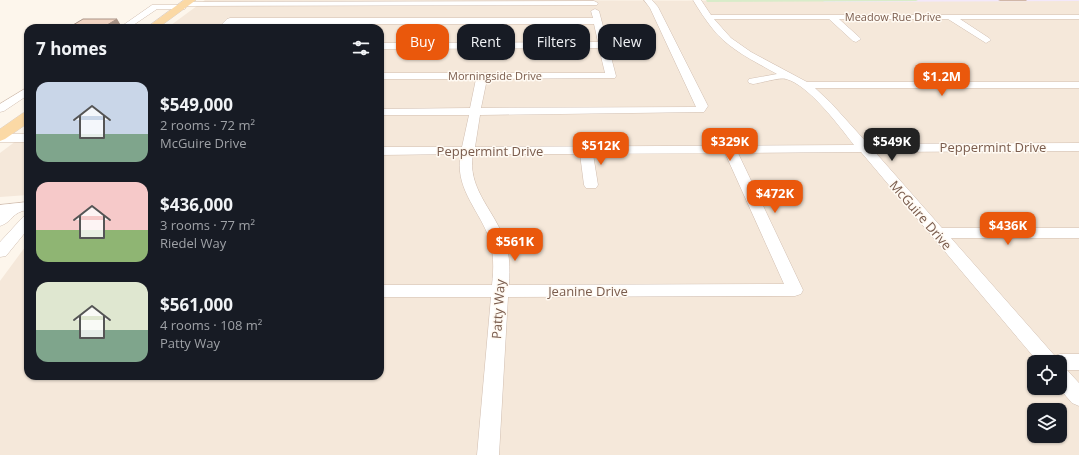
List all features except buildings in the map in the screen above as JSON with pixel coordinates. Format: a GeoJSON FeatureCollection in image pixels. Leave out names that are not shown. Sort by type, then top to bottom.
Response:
{"type":"FeatureCollection","features":[{"type":"Feature","properties":{"kind":"main road"},"geometry":{"type":"LineString","coordinates":[[157,24],[186,3]]}},
{"type":"Feature","properties":{"kind":"main road"},"geometry":{"type":"LineString","coordinates":[[3,133],[24,119]]}},
{"type":"Feature","properties":{"kind":"street"},"geometry":{"type":"LineString","coordinates":[[384,112],[700,110],[702,106],[672,48],[654,7],[648,0]]}},
{"type":"Feature","properties":{"kind":"street","name":"McGuire Drive"},"geometry":{"type":"LineString","coordinates":[[697,0],[715,28],[728,40],[748,54],[805,85],[827,104],[936,233],[1043,355]]}},
{"type":"Feature","properties":{"kind":"street"},"geometry":{"type":"LineString","coordinates":[[129,24],[155,7],[186,3],[593,2],[599,24]]}},
{"type":"Feature","properties":{"kind":"street","name":"Meadow Rue Drive"},"geometry":{"type":"LineString","coordinates":[[708,17],[1079,17]]}},
{"type":"Feature","properties":{"kind":"street"},"geometry":{"type":"LineString","coordinates":[[831,17],[856,39]]}},
{"type":"Feature","properties":{"kind":"street"},"geometry":{"type":"LineString","coordinates":[[950,17],[986,40]]}},
{"type":"Feature","properties":{"kind":"street"},"geometry":{"type":"LineString","coordinates":[[1056,17],[1073,25]]}},
{"type":"Feature","properties":{"kind":"street"},"geometry":{"type":"LineString","coordinates":[[137,19],[164,19]]}},
{"type":"Feature","properties":{"kind":"street"},"geometry":{"type":"LineString","coordinates":[[227,24],[230,21],[598,21]]}},
{"type":"Feature","properties":{"kind":"street"},"geometry":{"type":"LineString","coordinates":[[384,46],[598,46]]}},
{"type":"Feature","properties":{"kind":"street","name":"Morningside Drive"},"geometry":{"type":"LineString","coordinates":[[384,76],[611,76],[607,60]]}},
{"type":"Feature","properties":{"kind":"street"},"geometry":{"type":"LineString","coordinates":[[753,82],[788,75]]}},
{"type":"Feature","properties":{"kind":"street","name":"Patty Way"},"geometry":{"type":"LineString","coordinates":[[482,76],[467,151],[465,169],[469,188],[474,200],[489,222],[499,246],[502,265],[488,455]]}},
{"type":"Feature","properties":{"kind":"street"},"geometry":{"type":"LineString","coordinates":[[805,85],[1079,85]]}},
{"type":"Feature","properties":{"kind":"street"},"geometry":{"type":"LineString","coordinates":[[5,106],[24,93]]}},
{"type":"Feature","properties":{"kind":"street"},"geometry":{"type":"LineString","coordinates":[[5,106],[24,104]]}},
{"type":"Feature","properties":{"kind":"street"},"geometry":{"type":"LineString","coordinates":[[3,133],[24,137]]}},
{"type":"Feature","properties":{"kind":"street","name":"Peppermint Drive"},"geometry":{"type":"LineString","coordinates":[[384,151],[1079,147]]}},
{"type":"Feature","properties":{"kind":"street"},"geometry":{"type":"LineString","coordinates":[[586,150],[591,185]]}},
{"type":"Feature","properties":{"kind":"street","name":"Jeanine Drive"},"geometry":{"type":"LineString","coordinates":[[384,291],[796,290],[730,150]]}},
{"type":"Feature","properties":{"kind":"street"},"geometry":{"type":"LineString","coordinates":[[0,209],[22,207]]}},
{"type":"Feature","properties":{"kind":"street"},"geometry":{"type":"LineString","coordinates":[[0,221],[22,207]]}},
{"type":"Feature","properties":{"kind":"street"},"geometry":{"type":"LineString","coordinates":[[0,252],[24,225]]}},
{"type":"Feature","properties":{"kind":"street"},"geometry":{"type":"LineString","coordinates":[[936,233],[1079,233]]}},
{"type":"Feature","properties":{"kind":"street"},"geometry":{"type":"LineString","coordinates":[[1067,362],[1079,362]]}},
{"type":"Feature","properties":{"kind":"street"},"geometry":{"type":"LineString","coordinates":[[1067,383],[1079,397]]}},
{"type":"Feature","properties":{"kind":"shaded area"},"geometry":{"type":"Polygon","coordinates":[[[205,0],[1079,1],[1079,455],[0,455],[0,281],[24,248],[24,380],[384,380],[384,24],[172,24],[205,0]]]}},
{"type":"Feature","properties":{"kind":"shaded area"},"geometry":{"type":"Polygon","coordinates":[[[822,0],[1079,0],[1079,1],[824,2],[822,0]]]}},
{"type":"Feature","properties":{"kind":"shaded area"},"geometry":{"type":"Polygon","coordinates":[[[24,135],[24,195],[0,197],[0,153],[24,135]]]}},
{"type":"Feature","properties":{"kind":"green space"},"geometry":{"type":"Polygon","coordinates":[[[706,0],[916,0],[918,1],[707,2],[706,0]]]}}]}
